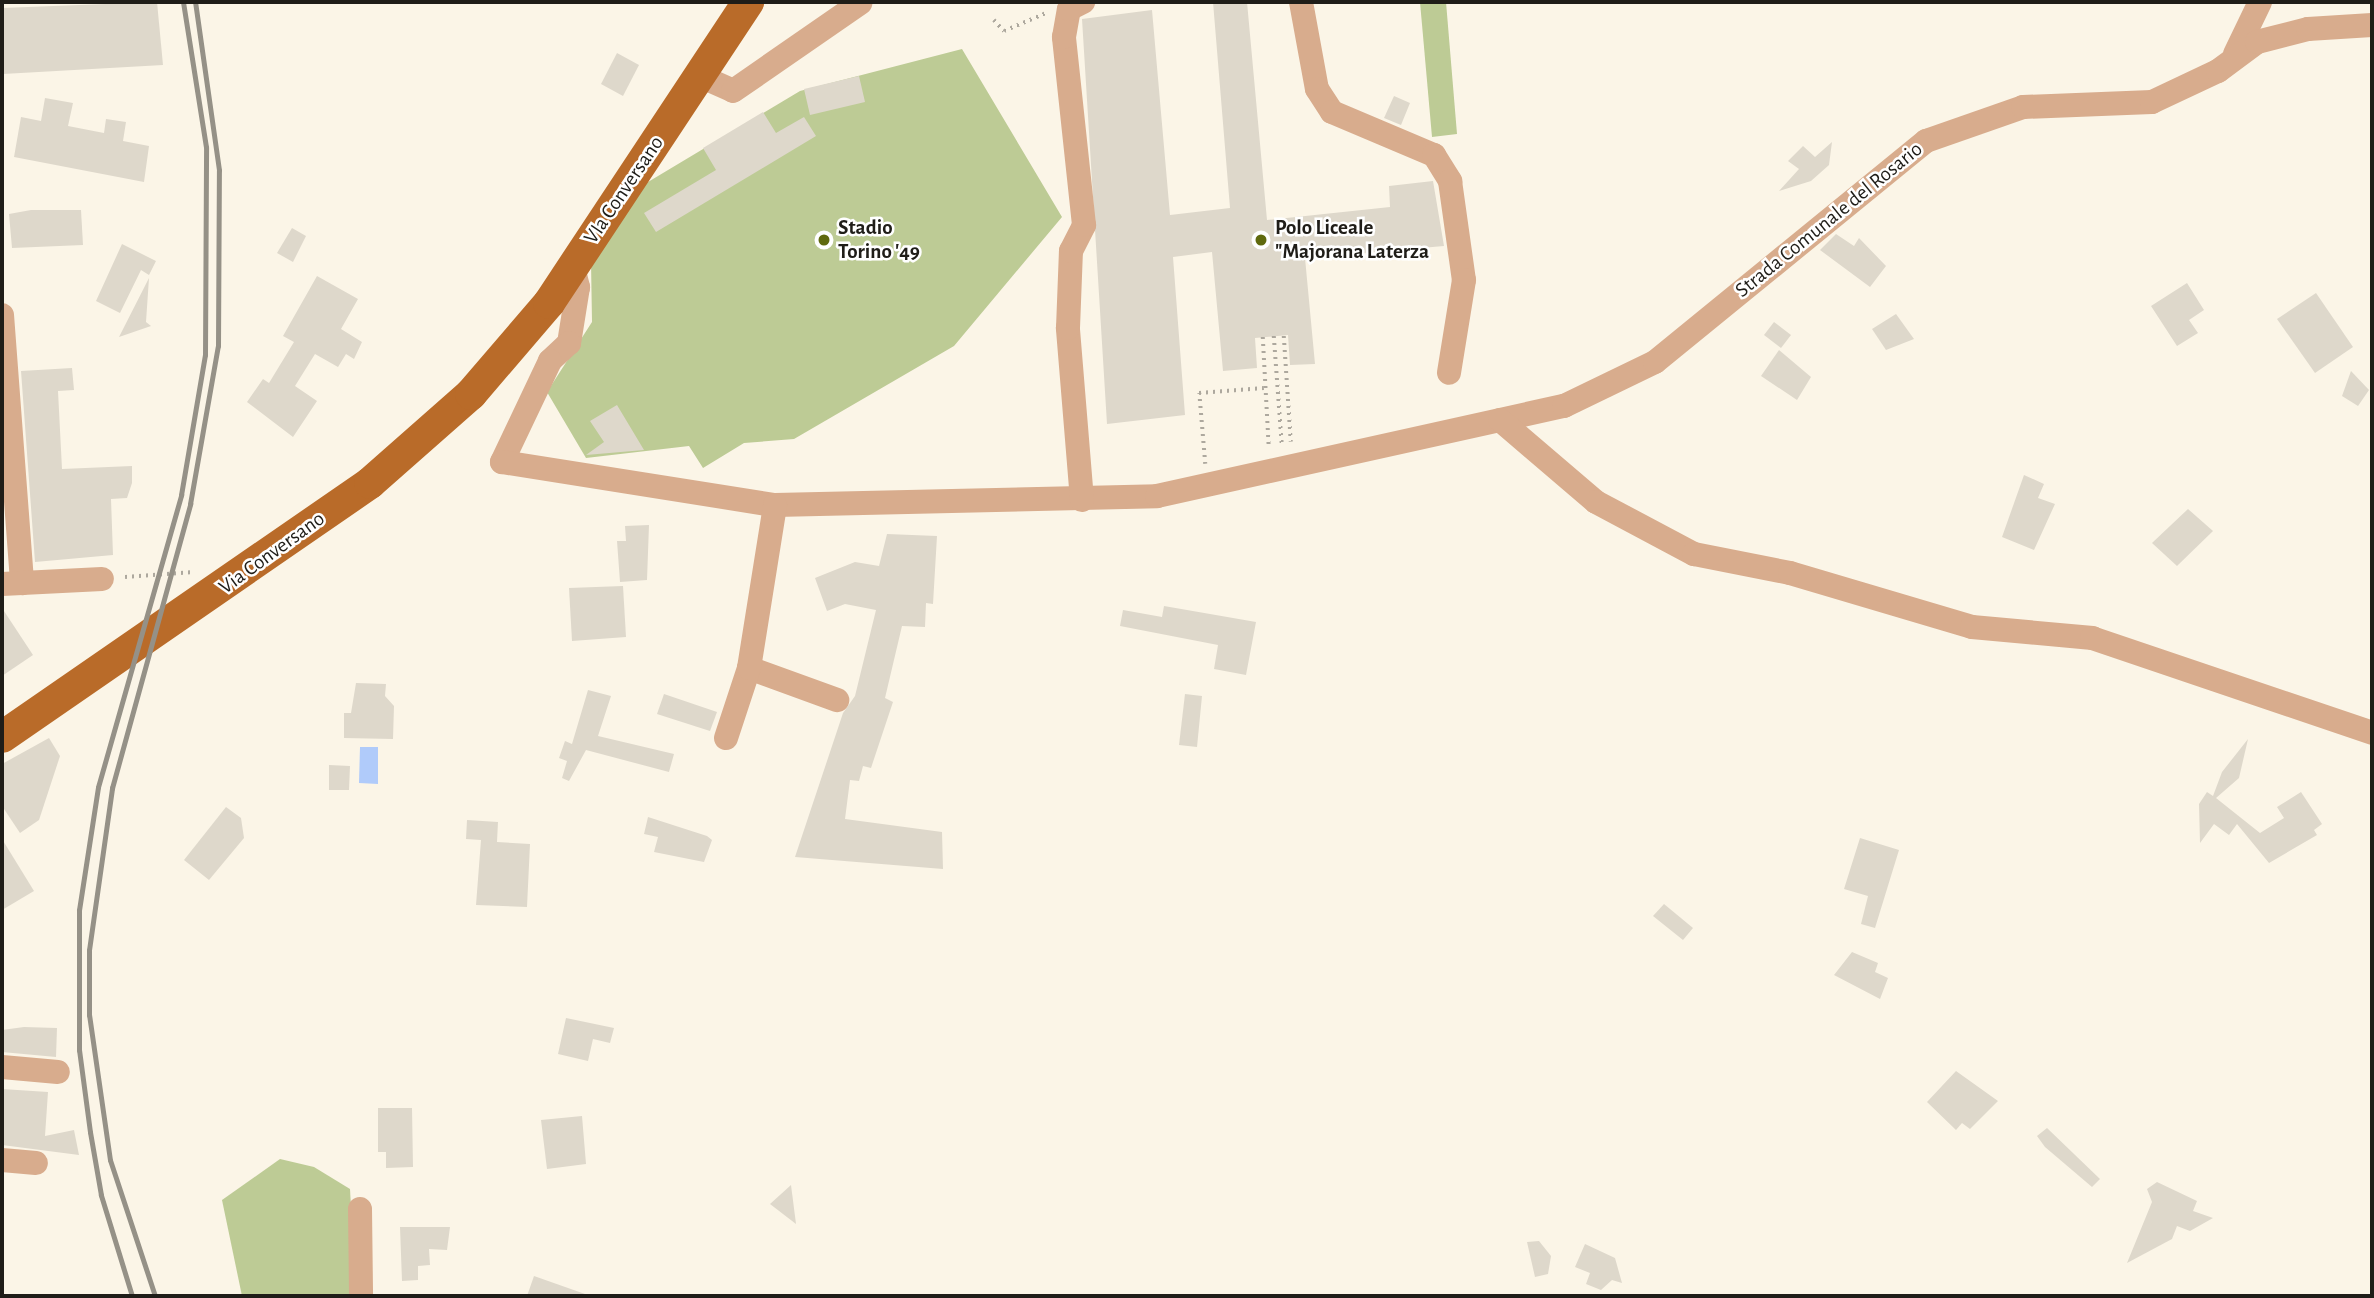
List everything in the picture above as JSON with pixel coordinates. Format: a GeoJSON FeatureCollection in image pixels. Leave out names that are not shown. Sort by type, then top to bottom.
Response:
{"type":"FeatureCollection","features":[{"type":"Feature","properties":{"kind":"main road","name":"VIa Conversano"},"geometry":{"type":"LineString","coordinates":[[519,341],[573,267],[748,2]]}},
{"type":"Feature","properties":{"kind":"main road","name":"Via Conversano"},"geometry":{"type":"LineString","coordinates":[[2,737],[314,522],[427,437],[519,341]]}},
{"type":"Feature","properties":{"kind":"street"},"geometry":{"type":"LineString","coordinates":[[1301,2],[1317,89],[1332,112],[1434,155],[1450,181],[1464,280],[1449,373]]}},
{"type":"Feature","properties":{"kind":"street"},"geometry":{"type":"LineString","coordinates":[[2235,54],[2260,2]]}},
{"type":"Feature","properties":{"kind":"street"},"geometry":{"type":"LineString","coordinates":[[700,76],[733,91],[860,3]]}},
{"type":"Feature","properties":{"kind":"street"},"geometry":{"type":"LineString","coordinates":[[1074,9],[1084,225],[1071,251],[1068,328],[1082,500]]}},
{"type":"Feature","properties":{"kind":"street","name":"Strada Comunale del Rosario"},"geometry":{"type":"LineString","coordinates":[[573,267],[578,287],[569,343],[550,361],[502,463],[775,505],[1082,500],[1157,496],[1463,424],[1500,420],[1563,406],[1655,362],[1926,141],[2023,107],[2152,102],[2218,71],[2235,54],[2284,33],[2372,25]]}},
{"type":"Feature","properties":{"kind":"street"},"geometry":{"type":"LineString","coordinates":[[2,315],[12,584],[102,579]]}},
{"type":"Feature","properties":{"kind":"street"},"geometry":{"type":"LineString","coordinates":[[1500,420],[1596,502],[1694,554],[1790,573],[1972,627],[2092,638],[2372,733]]}},
{"type":"Feature","properties":{"kind":"street"},"geometry":{"type":"LineString","coordinates":[[726,738],[749,668],[775,505]]}},
{"type":"Feature","properties":{"kind":"street"},"geometry":{"type":"LineString","coordinates":[[749,668],[836,699]]}},
{"type":"Feature","properties":{"kind":"street"},"geometry":{"type":"LineString","coordinates":[[2,1067],[58,1072]]}},
{"type":"Feature","properties":{"kind":"street"},"geometry":{"type":"LineString","coordinates":[[2,1160],[36,1163]]}},
{"type":"Feature","properties":{"kind":"street"},"geometry":{"type":"LineString","coordinates":[[360,1209],[361,1296]]}},
{"type":"Feature","properties":{"kind":"path"},"geometry":{"type":"LineString","coordinates":[[994,20],[1004,31],[1044,12],[1074,9]]}},
{"type":"Feature","properties":{"kind":"path"},"geometry":{"type":"LineString","coordinates":[[1274,336],[1282,444]]}},
{"type":"Feature","properties":{"kind":"path"},"geometry":{"type":"LineString","coordinates":[[1284,336],[1292,442]]}},
{"type":"Feature","properties":{"kind":"path"},"geometry":{"type":"LineString","coordinates":[[1263,337],[1269,448]]}},
{"type":"Feature","properties":{"kind":"path"},"geometry":{"type":"LineString","coordinates":[[1205,466],[1199,393],[1265,388]]}},
{"type":"Feature","properties":{"kind":"path"},"geometry":{"type":"LineString","coordinates":[[145,576],[191,572]]}},
{"type":"Feature","properties":{"kind":"green space"},"geometry":{"type":"Polygon","coordinates":[[[1420,2],[1446,2],[1457,134],[1432,137],[1420,2]]]}},
{"type":"Feature","properties":{"kind":"green space","name":"Stadio Torino '49"},"geometry":{"type":"Polygon","coordinates":[[[962,49],[1062,217],[954,346],[794,439],[744,443],[703,468],[689,446],[586,458],[547,392],[592,322],[591,262],[643,185],[800,91],[962,49]]]}},
{"type":"Feature","properties":{"kind":"green space"},"geometry":{"type":"Polygon","coordinates":[[[280,1159],[314,1167],[350,1189],[356,1296],[242,1296],[222,1200],[280,1159]]]}},
{"type":"Feature","properties":{"kind":"water"},"geometry":{"type":"Polygon","coordinates":[[[360,747],[378,747],[378,784],[359,783],[360,747]]]}},
{"type":"Feature","properties":{"kind":"building"},"geometry":{"type":"Polygon","coordinates":[[[157,2],[163,65],[3,74],[2,8],[157,2]]]}},
{"type":"Feature","properties":{"kind":"building"},"geometry":{"type":"Polygon","coordinates":[[[1213,2],[1247,2],[1267,220],[1390,207],[1389,186],[1433,181],[1444,246],[1305,258],[1315,364],[1290,365],[1288,335],[1255,338],[1257,368],[1223,371],[1212,252],[1173,257],[1185,415],[1107,424],[1082,19],[1152,10],[1170,215],[1230,208],[1213,2]]]}},
{"type":"Feature","properties":{"kind":"building"},"geometry":{"type":"Polygon","coordinates":[[[617,53],[639,65],[623,96],[601,84],[617,53]]]}},
{"type":"Feature","properties":{"kind":"building"},"geometry":{"type":"Polygon","coordinates":[[[859,76],[865,102],[810,115],[804,89],[859,76]]]}},
{"type":"Feature","properties":{"kind":"building"},"geometry":{"type":"Polygon","coordinates":[[[1394,96],[1410,103],[1401,125],[1384,118],[1394,96]]]}},
{"type":"Feature","properties":{"kind":"building"},"geometry":{"type":"Polygon","coordinates":[[[45,98],[73,103],[68,126],[104,133],[106,119],[126,122],[123,141],[149,146],[144,182],[14,157],[21,117],[41,121],[45,98]]]}},
{"type":"Feature","properties":{"kind":"building"},"geometry":{"type":"Polygon","coordinates":[[[763,112],[776,133],[804,117],[816,136],[656,232],[644,213],[716,170],[703,148],[763,112]]]}},
{"type":"Feature","properties":{"kind":"building"},"geometry":{"type":"Polygon","coordinates":[[[1832,142],[1829,165],[1811,181],[1779,191],[1799,169],[1788,161],[1803,146],[1815,157],[1832,142]]]}},
{"type":"Feature","properties":{"kind":"building"},"geometry":{"type":"Polygon","coordinates":[[[31,210],[81,210],[83,245],[12,248],[9,214],[31,210]]]}},
{"type":"Feature","properties":{"kind":"building"},"geometry":{"type":"Polygon","coordinates":[[[292,228],[306,236],[293,262],[277,253],[292,228]]]}},
{"type":"Feature","properties":{"kind":"building"},"geometry":{"type":"Polygon","coordinates":[[[1836,234],[1854,246],[1859,238],[1886,266],[1870,287],[1820,250],[1836,234]]]}},
{"type":"Feature","properties":{"kind":"building"},"geometry":{"type":"Polygon","coordinates":[[[122,244],[156,261],[149,275],[141,270],[120,313],[96,301],[122,244]]]}},
{"type":"Feature","properties":{"kind":"building"},"geometry":{"type":"Polygon","coordinates":[[[317,276],[358,299],[341,329],[362,342],[354,359],[346,354],[338,367],[315,354],[295,386],[317,401],[293,437],[247,402],[263,379],[269,383],[294,342],[283,336],[317,276]]]}},
{"type":"Feature","properties":{"kind":"building"},"geometry":{"type":"Polygon","coordinates":[[[149,278],[146,322],[151,326],[119,337],[149,278]]]}},
{"type":"Feature","properties":{"kind":"building"},"geometry":{"type":"Polygon","coordinates":[[[2187,283],[2204,310],[2189,320],[2198,333],[2177,346],[2151,306],[2187,283]]]}},
{"type":"Feature","properties":{"kind":"building"},"geometry":{"type":"Polygon","coordinates":[[[2316,293],[2353,347],[2315,373],[2277,319],[2316,293]]]}},
{"type":"Feature","properties":{"kind":"building"},"geometry":{"type":"Polygon","coordinates":[[[1896,314],[1914,339],[1886,350],[1872,329],[1896,314]]]}},
{"type":"Feature","properties":{"kind":"building"},"geometry":{"type":"Polygon","coordinates":[[[1774,322],[1791,335],[1781,348],[1764,335],[1774,322]]]}},
{"type":"Feature","properties":{"kind":"building"},"geometry":{"type":"Polygon","coordinates":[[[1779,350],[1811,377],[1797,400],[1761,376],[1779,350]]]}},
{"type":"Feature","properties":{"kind":"building"},"geometry":{"type":"Polygon","coordinates":[[[72,368],[74,390],[58,391],[62,469],[132,466],[132,483],[127,498],[111,499],[113,555],[35,562],[21,371],[72,368]]]}},
{"type":"Feature","properties":{"kind":"building"},"geometry":{"type":"Polygon","coordinates":[[[2351,371],[2369,390],[2358,406],[2342,396],[2351,371]]]}},
{"type":"Feature","properties":{"kind":"building"},"geometry":{"type":"Polygon","coordinates":[[[617,405],[644,450],[586,455],[604,442],[590,421],[617,405]]]}},
{"type":"Feature","properties":{"kind":"building"},"geometry":{"type":"Polygon","coordinates":[[[2024,475],[2044,484],[2038,498],[2055,504],[2034,550],[2002,537],[2024,475]]]}},
{"type":"Feature","properties":{"kind":"building"},"geometry":{"type":"Polygon","coordinates":[[[2188,509],[2213,531],[2177,566],[2152,543],[2188,509]]]}},
{"type":"Feature","properties":{"kind":"building"},"geometry":{"type":"Polygon","coordinates":[[[649,525],[647,580],[620,582],[617,541],[626,541],[625,526],[649,525]]]}},
{"type":"Feature","properties":{"kind":"building"},"geometry":{"type":"Polygon","coordinates":[[[887,534],[937,536],[933,604],[926,603],[925,627],[902,626],[885,698],[893,702],[871,768],[863,766],[859,781],[850,780],[845,819],[942,832],[943,869],[795,857],[843,713],[855,696],[876,610],[845,604],[827,611],[815,578],[855,562],[879,566],[887,534]]]}},
{"type":"Feature","properties":{"kind":"building"},"geometry":{"type":"Polygon","coordinates":[[[623,586],[626,637],[572,641],[569,588],[623,586]]]}},
{"type":"Feature","properties":{"kind":"building"},"geometry":{"type":"Polygon","coordinates":[[[1164,606],[1256,622],[1246,675],[1214,669],[1218,645],[1120,626],[1123,610],[1162,617],[1164,606]]]}},
{"type":"Feature","properties":{"kind":"building"},"geometry":{"type":"Polygon","coordinates":[[[2,608],[33,655],[2,676],[2,608]]]}},
{"type":"Feature","properties":{"kind":"building"},"geometry":{"type":"Polygon","coordinates":[[[356,683],[386,684],[385,696],[394,706],[393,739],[344,738],[344,713],[351,713],[356,683]]]}},
{"type":"Feature","properties":{"kind":"building"},"geometry":{"type":"Polygon","coordinates":[[[588,690],[611,696],[598,736],[674,754],[669,772],[586,750],[569,781],[562,778],[567,761],[559,758],[565,741],[572,744],[588,690]]]}},
{"type":"Feature","properties":{"kind":"building"},"geometry":{"type":"Polygon","coordinates":[[[664,694],[717,712],[710,731],[657,714],[664,694]]]}},
{"type":"Feature","properties":{"kind":"building"},"geometry":{"type":"Polygon","coordinates":[[[1185,694],[1202,696],[1197,747],[1179,745],[1185,694]]]}},
{"type":"Feature","properties":{"kind":"building"},"geometry":{"type":"Polygon","coordinates":[[[49,738],[60,756],[39,820],[20,833],[2,806],[2,764],[49,738]]]}},
{"type":"Feature","properties":{"kind":"building"},"geometry":{"type":"Polygon","coordinates":[[[2248,739],[2239,778],[2216,798],[2260,833],[2284,818],[2277,807],[2301,792],[2322,824],[2314,830],[2317,835],[2269,863],[2237,824],[2229,835],[2214,824],[2200,843],[2199,804],[2207,792],[2213,796],[2222,772],[2248,739]]]}},
{"type":"Feature","properties":{"kind":"building"},"geometry":{"type":"Polygon","coordinates":[[[329,765],[350,766],[349,790],[329,790],[329,765]]]}},
{"type":"Feature","properties":{"kind":"building"},"geometry":{"type":"Polygon","coordinates":[[[226,807],[241,818],[244,838],[209,880],[184,860],[226,807]]]}},
{"type":"Feature","properties":{"kind":"building"},"geometry":{"type":"Polygon","coordinates":[[[648,817],[712,840],[704,862],[654,852],[658,837],[644,834],[648,817]]]}},
{"type":"Feature","properties":{"kind":"building"},"geometry":{"type":"Polygon","coordinates":[[[467,820],[498,822],[497,842],[530,844],[527,907],[476,905],[481,840],[466,839],[467,820]]]}},
{"type":"Feature","properties":{"kind":"building"},"geometry":{"type":"Polygon","coordinates":[[[1860,838],[1899,850],[1875,928],[1861,924],[1868,896],[1844,889],[1860,838]]]}},
{"type":"Feature","properties":{"kind":"building"},"geometry":{"type":"Polygon","coordinates":[[[2,839],[34,891],[2,910],[2,839]]]}},
{"type":"Feature","properties":{"kind":"building"},"geometry":{"type":"Polygon","coordinates":[[[1664,904],[1693,928],[1683,940],[1653,916],[1664,904]]]}},
{"type":"Feature","properties":{"kind":"building"},"geometry":{"type":"Polygon","coordinates":[[[1852,952],[1878,963],[1875,972],[1888,978],[1880,999],[1834,975],[1852,952]]]}},
{"type":"Feature","properties":{"kind":"building"},"geometry":{"type":"Polygon","coordinates":[[[566,1018],[614,1028],[610,1043],[593,1039],[588,1061],[558,1054],[566,1018]]]}},
{"type":"Feature","properties":{"kind":"building"},"geometry":{"type":"Polygon","coordinates":[[[24,1027],[57,1028],[56,1057],[2,1052],[2,1030],[24,1027]]]}},
{"type":"Feature","properties":{"kind":"building"},"geometry":{"type":"Polygon","coordinates":[[[1956,1071],[1998,1101],[1970,1129],[1962,1123],[1956,1130],[1927,1102],[1956,1071]]]}},
{"type":"Feature","properties":{"kind":"building"},"geometry":{"type":"Polygon","coordinates":[[[2,1089],[48,1092],[45,1136],[74,1130],[79,1155],[2,1145],[2,1089]]]}},
{"type":"Feature","properties":{"kind":"building"},"geometry":{"type":"Polygon","coordinates":[[[378,1108],[412,1108],[413,1167],[386,1168],[386,1152],[378,1152],[378,1108]]]}},
{"type":"Feature","properties":{"kind":"building"},"geometry":{"type":"Polygon","coordinates":[[[582,1116],[586,1164],[547,1169],[541,1120],[582,1116]]]}},
{"type":"Feature","properties":{"kind":"building"},"geometry":{"type":"Polygon","coordinates":[[[2047,1128],[2100,1179],[2092,1187],[2045,1147],[2037,1136],[2047,1128]]]}},
{"type":"Feature","properties":{"kind":"building"},"geometry":{"type":"Polygon","coordinates":[[[2157,1182],[2197,1201],[2193,1211],[2213,1218],[2190,1231],[2177,1226],[2172,1239],[2127,1263],[2152,1202],[2147,1189],[2157,1182]]]}},
{"type":"Feature","properties":{"kind":"building"},"geometry":{"type":"Polygon","coordinates":[[[791,1185],[796,1224],[770,1204],[791,1185]]]}},
{"type":"Feature","properties":{"kind":"building"},"geometry":{"type":"Polygon","coordinates":[[[400,1227],[450,1227],[447,1250],[429,1249],[430,1265],[418,1266],[418,1280],[402,1281],[400,1227]]]}},
{"type":"Feature","properties":{"kind":"building"},"geometry":{"type":"Polygon","coordinates":[[[1539,1241],[1551,1256],[1548,1274],[1535,1277],[1527,1242],[1539,1241]]]}},
{"type":"Feature","properties":{"kind":"building"},"geometry":{"type":"Polygon","coordinates":[[[1585,1244],[1615,1258],[1622,1283],[1612,1280],[1601,1290],[1586,1284],[1590,1273],[1575,1267],[1585,1244]]]}},
{"type":"Feature","properties":{"kind":"building"},"geometry":{"type":"Polygon","coordinates":[[[534,1276],[585,1294],[527,1296],[534,1276]]]}},
{"type":"Feature","properties":{"kind":"railway"},"geometry":{"type":"LineString","coordinates":[[132,1296],[101,1195],[90,1132],[79,1050],[79,910],[98,787],[181,495],[205,355],[206,147],[183,2]]}},
{"type":"Feature","properties":{"kind":"railway"},"geometry":{"type":"LineString","coordinates":[[155,1296],[110,1160],[89,1015],[89,950],[112,788],[190,504],[218,346],[219,170],[195,2]]}},
{"type":"Feature","properties":{"kind":"place","name":"Stadio Torino '49"},"geometry":{"type":"Point","coordinates":[824,240]}},
{"type":"Feature","properties":{"kind":"place","name":"Polo Liceale \"Majorana Laterza"},"geometry":{"type":"Point","coordinates":[1261,240]}}]}
